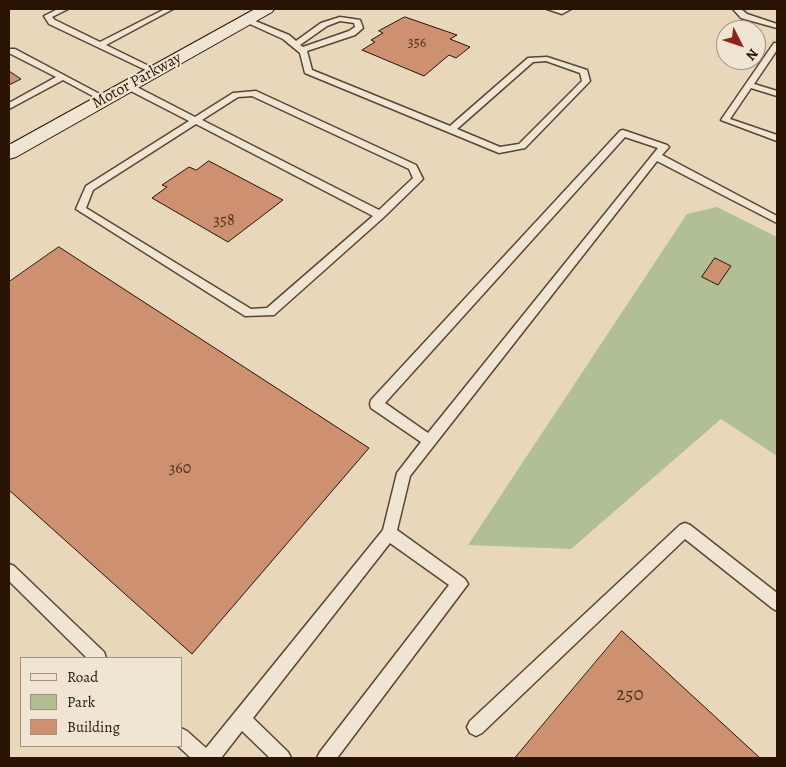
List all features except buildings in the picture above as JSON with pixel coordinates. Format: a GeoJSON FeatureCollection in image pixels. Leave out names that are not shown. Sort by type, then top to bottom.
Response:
{"type":"FeatureCollection","features":[{"type":"Feature","properties":{"kind":"main road","name":"Motor Parkway"},"geometry":{"type":"LineString","coordinates":[[9,153],[266,9]]}},
{"type":"Feature","properties":{"kind":"lane"},"geometry":{"type":"LineString","coordinates":[[64,9],[48,16],[52,22],[155,71]]}},
{"type":"Feature","properties":{"kind":"lane"},"geometry":{"type":"LineString","coordinates":[[100,45],[170,9]]}},
{"type":"Feature","properties":{"kind":"lane"},"geometry":{"type":"LineString","coordinates":[[551,9],[562,12],[567,9]]}},
{"type":"Feature","properties":{"kind":"lane"},"geometry":{"type":"LineString","coordinates":[[737,9],[744,16],[777,26]]}},
{"type":"Feature","properties":{"kind":"lane"},"geometry":{"type":"LineString","coordinates":[[342,17],[357,22],[359,28],[352,33],[298,47],[332,20],[342,17]]}},
{"type":"Feature","properties":{"kind":"lane"},"geometry":{"type":"LineString","coordinates":[[245,20],[286,37],[304,52],[308,71],[499,150],[522,146],[586,81],[584,72],[546,59],[532,60],[451,130]]}},
{"type":"Feature","properties":{"kind":"lane"},"geometry":{"type":"LineString","coordinates":[[777,44],[725,120],[777,138]]}},
{"type":"Feature","properties":{"kind":"lane"},"geometry":{"type":"LineString","coordinates":[[9,51],[105,99]]}},
{"type":"Feature","properties":{"kind":"lane"},"geometry":{"type":"LineString","coordinates":[[9,106],[63,77]]}},
{"type":"Feature","properties":{"kind":"lane"},"geometry":{"type":"LineString","coordinates":[[749,85],[777,94]]}},
{"type":"Feature","properties":{"kind":"lane"},"geometry":{"type":"LineString","coordinates":[[128,86],[380,214]]}},
{"type":"Feature","properties":{"kind":"lane"},"geometry":{"type":"LineString","coordinates":[[253,93],[413,168],[418,179],[380,214],[270,312],[250,313],[81,209],[89,188],[236,95],[253,93]]}},
{"type":"Feature","properties":{"kind":"lane"},"geometry":{"type":"LineString","coordinates":[[210,758],[389,533],[404,474],[664,147],[623,133],[376,404],[430,441]]}},
{"type":"Feature","properties":{"kind":"lane"},"geometry":{"type":"LineString","coordinates":[[656,156],[777,220]]}},
{"type":"Feature","properties":{"kind":"lane"},"geometry":{"type":"LineString","coordinates":[[476,727],[684,530],[777,604]]}},
{"type":"Feature","properties":{"kind":"lane"},"geometry":{"type":"LineString","coordinates":[[326,758],[460,584],[389,533]]}},
{"type":"Feature","properties":{"kind":"lane"},"geometry":{"type":"LineString","coordinates":[[9,571],[97,657]]}},
{"type":"Feature","properties":{"kind":"lane"},"geometry":{"type":"LineString","coordinates":[[242,719],[282,758]]}},
{"type":"Feature","properties":{"kind":"lane"},"geometry":{"type":"LineString","coordinates":[[182,738],[204,758]]}},
{"type":"Feature","properties":{"kind":"green space"},"geometry":{"type":"Polygon","coordinates":[[[717,207],[777,237],[777,456],[721,419],[571,549],[468,545],[687,214],[717,207]]]}}]}
